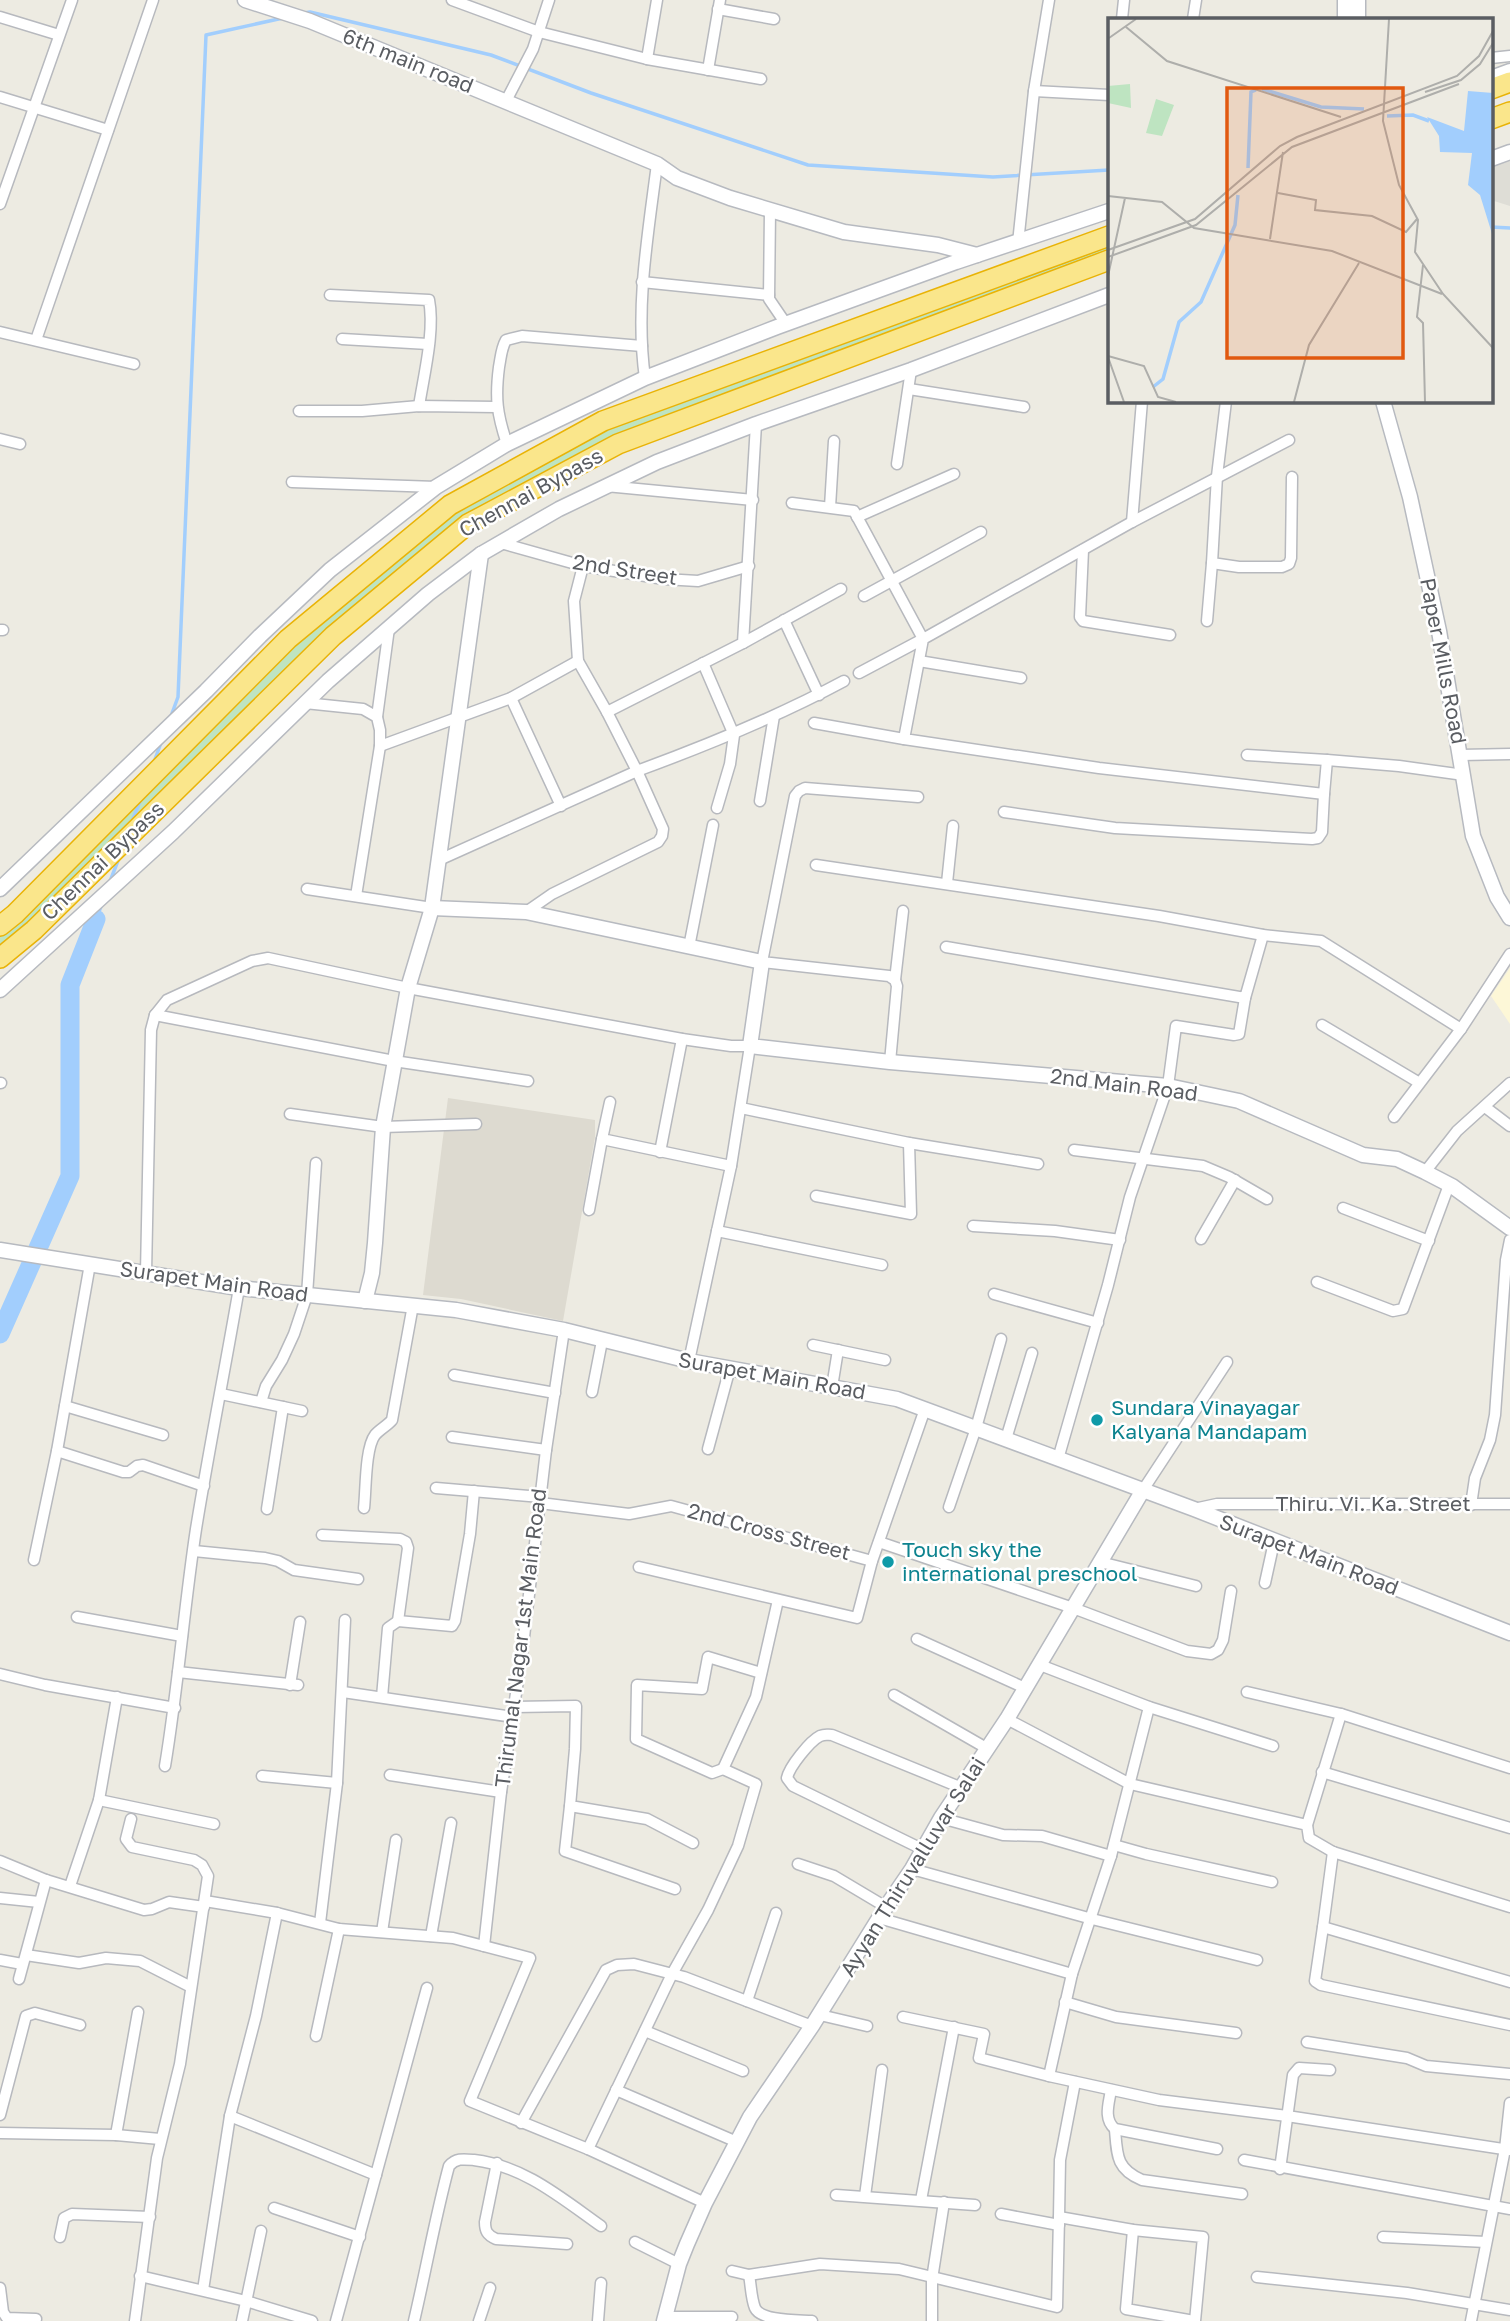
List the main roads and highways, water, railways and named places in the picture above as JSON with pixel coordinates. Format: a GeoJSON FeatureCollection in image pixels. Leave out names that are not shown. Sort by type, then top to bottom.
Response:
{"type":"FeatureCollection","features":[{"type":"Feature","properties":{"kind":"highway"},"geometry":{"type":"LineString","coordinates":[[1492,89],[1510,82]]}},
{"type":"Feature","properties":{"kind":"highway"},"geometry":{"type":"LineString","coordinates":[[1492,119],[1510,112]]}},
{"type":"Feature","properties":{"kind":"highway","name":"Chennai Bypass"},"geometry":{"type":"LineString","coordinates":[[0,926],[288,639],[450,505],[603,421],[1108,236]]}},
{"type":"Feature","properties":{"kind":"highway","name":"Chennai Bypass"},"geometry":{"type":"LineString","coordinates":[[0,958],[34,930],[333,636],[468,524],[618,444],[1108,260]]}},
{"type":"Feature","properties":{"kind":"waterway"},"geometry":{"type":"LineString","coordinates":[[304,13],[310,12],[491,55],[591,93],[808,165],[993,177],[1108,170]]}},
{"type":"Feature","properties":{"kind":"waterway"},"geometry":{"type":"LineString","coordinates":[[171,716],[178,697],[206,35],[283,18]]}},
{"type":"Feature","properties":{"kind":"waterway"},"geometry":{"type":"LineString","coordinates":[[1492,227],[1510,228]]}},
{"type":"Feature","properties":{"kind":"waterway"},"geometry":{"type":"LineString","coordinates":[[154,762],[162,740]]}},
{"type":"Feature","properties":{"kind":"waterway"},"geometry":{"type":"LineString","coordinates":[[132,821],[141,799]]}},
{"type":"Feature","properties":{"kind":"waterway"},"geometry":{"type":"LineString","coordinates":[[109,884],[119,858]]}},
{"type":"Feature","properties":{"kind":"waterway"},"geometry":{"type":"LineString","coordinates":[[96,919],[102,904]]}},
{"type":"Feature","properties":{"kind":"waterway"},"geometry":{"type":"LineString","coordinates":[[0,1334],[70,1176],[70,985],[96,919]]}},
{"type":"Feature","properties":{"kind":"place","name":"Sundara Vinayagar Kalyana Mandapam"},"geometry":{"type":"Point","coordinates":[1097,1420]}},
{"type":"Feature","properties":{"kind":"place","name":"Touch sky the international preschool"},"geometry":{"type":"Point","coordinates":[888,1562]}}]}
